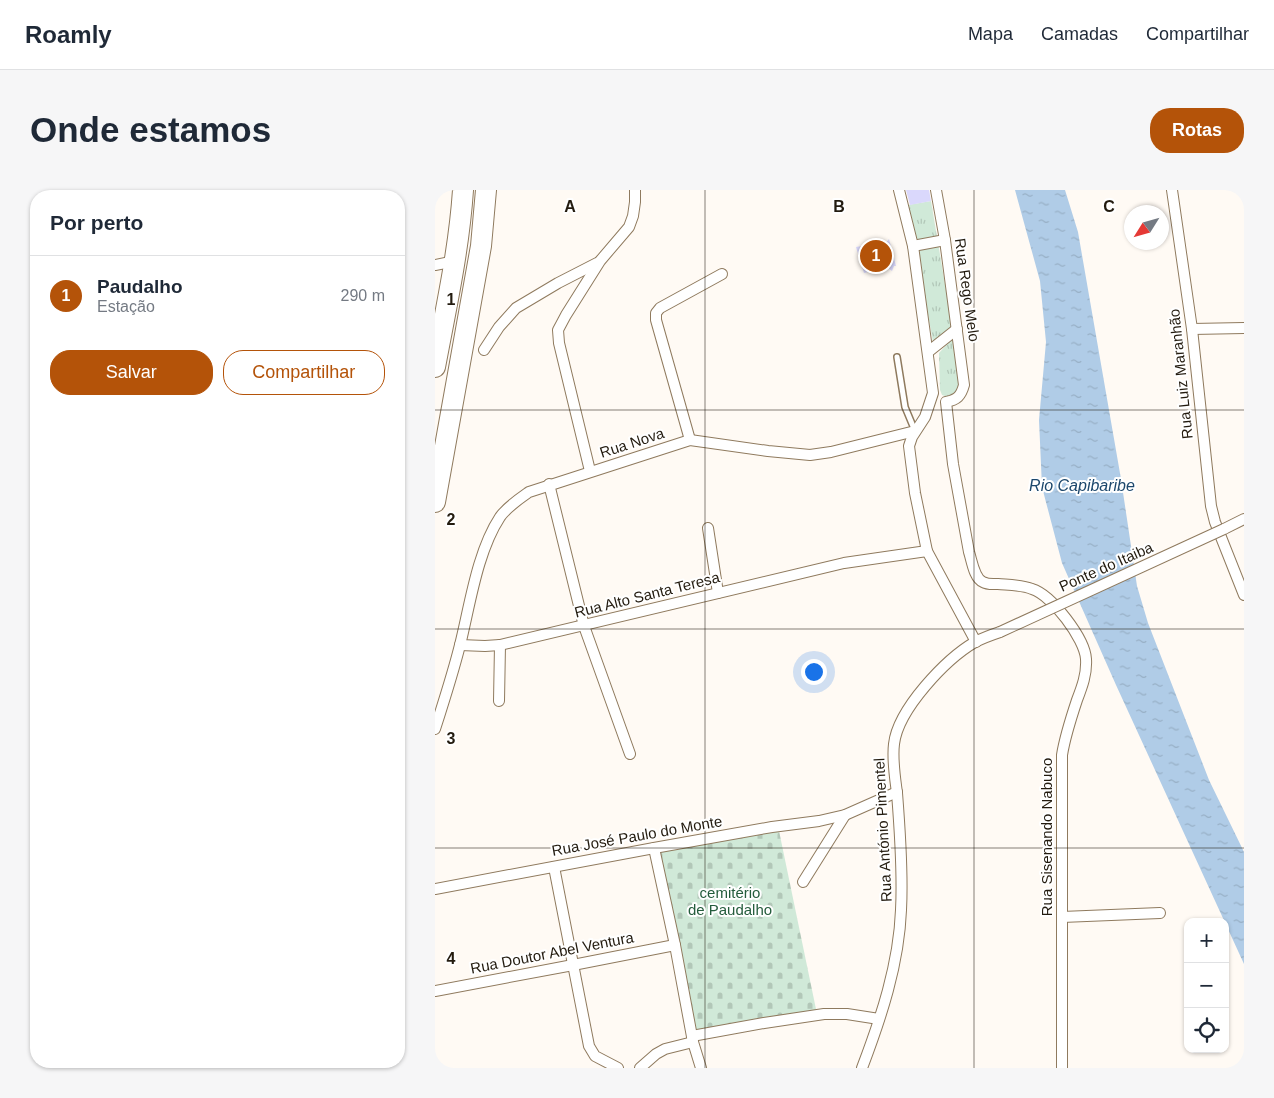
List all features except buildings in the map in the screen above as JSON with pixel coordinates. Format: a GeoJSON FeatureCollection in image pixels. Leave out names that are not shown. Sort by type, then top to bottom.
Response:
{"type":"FeatureCollection","features":[{"type":"Feature","properties":{"kind":"highway"},"geometry":{"type":"LineString","coordinates":[[435,367],[455,261],[463,190]]}},
{"type":"Feature","properties":{"kind":"highway"},"geometry":{"type":"LineString","coordinates":[[435,502],[478,264],[487,190]]}},
{"type":"Feature","properties":{"kind":"street"},"geometry":{"type":"LineString","coordinates":[[590,471],[557,334],[565,315],[600,261],[629,228],[633,216],[635,190]]}},
{"type":"Feature","properties":{"kind":"street"},"geometry":{"type":"LineString","coordinates":[[899,190],[913,246],[933,393],[925,417],[910,441],[915,494],[927,551],[976,642]]}},
{"type":"Feature","properties":{"kind":"street","name":"Rua Rego Melo"},"geometry":{"type":"LineString","coordinates":[[936,190],[945,240],[964,383],[962,394],[956,399],[946,402]]}},
{"type":"Feature","properties":{"kind":"street","name":"Rua Luiz Maranhão"},"geometry":{"type":"LineString","coordinates":[[1172,190],[1192,329],[1211,506],[1215,522],[1244,595]]}},
{"type":"Feature","properties":{"kind":"street"},"geometry":{"type":"LineString","coordinates":[[913,246],[945,240]]}},
{"type":"Feature","properties":{"kind":"street"},"geometry":{"type":"LineString","coordinates":[[435,265],[455,261]]}},
{"type":"Feature","properties":{"kind":"street"},"geometry":{"type":"LineString","coordinates":[[484,350],[499,327],[517,308],[558,283],[600,261]]}},
{"type":"Feature","properties":{"kind":"street"},"geometry":{"type":"LineString","coordinates":[[690,440],[656,320],[657,313],[660,308],[722,274]]}},
{"type":"Feature","properties":{"kind":"street"},"geometry":{"type":"LineString","coordinates":[[1192,329],[1244,328]]}},
{"type":"Feature","properties":{"kind":"street"},"geometry":{"type":"LineString","coordinates":[[928,352],[957,329]]}},
{"type":"Feature","properties":{"kind":"street"},"geometry":{"type":"LineString","coordinates":[[933,393],[936,397],[946,402]]}},
{"type":"Feature","properties":{"kind":"street","name":"Rua Sisenando Nabuco"},"geometry":{"type":"LineString","coordinates":[[946,402],[953,464],[969,552],[973,568],[979,579],[985,583],[1032,588],[1042,594],[1069,624],[1085,651],[1085,677],[1062,755],[1063,1068]]}},
{"type":"Feature","properties":{"kind":"street","name":"Rua Nova"},"geometry":{"type":"LineString","coordinates":[[460,645],[476,577],[492,531],[501,516],[529,492],[690,440],[810,455],[831,452],[915,431]]}},
{"type":"Feature","properties":{"kind":"street"},"geometry":{"type":"LineString","coordinates":[[549,484],[584,626],[630,754]]}},
{"type":"Feature","properties":{"kind":"street","name":"Ponte do Itaiba"},"geometry":{"type":"LineString","coordinates":[[1000,632],[1244,519]]}},
{"type":"Feature","properties":{"kind":"street"},"geometry":{"type":"LineString","coordinates":[[708,528],[719,593]]}},
{"type":"Feature","properties":{"kind":"street","name":"Rua Alto Santa Teresa"},"geometry":{"type":"LineString","coordinates":[[460,645],[500,645],[843,563],[927,551]]}},
{"type":"Feature","properties":{"kind":"street","name":"Rua António Pimentel"},"geometry":{"type":"LineString","coordinates":[[862,1068],[879,1020],[890,980],[901,911],[901,868],[897,792],[894,772],[894,744],[896,735],[906,713],[924,688],[953,658],[976,642],[1000,632]]}},
{"type":"Feature","properties":{"kind":"street"},"geometry":{"type":"LineString","coordinates":[[435,729],[460,645]]}},
{"type":"Feature","properties":{"kind":"street"},"geometry":{"type":"LineString","coordinates":[[499,701],[500,645]]}},
{"type":"Feature","properties":{"kind":"street","name":"Rua José Paulo do Monte"},"geometry":{"type":"LineString","coordinates":[[435,888],[772,827],[819,821],[845,815],[897,792]]}},
{"type":"Feature","properties":{"kind":"street"},"geometry":{"type":"LineString","coordinates":[[803,882],[845,815]]}},
{"type":"Feature","properties":{"kind":"street"},"geometry":{"type":"LineString","coordinates":[[654,848],[693,1039],[701,1068]]}},
{"type":"Feature","properties":{"kind":"street"},"geometry":{"type":"LineString","coordinates":[[554,867],[589,1046],[595,1056],[618,1068]]}},
{"type":"Feature","properties":{"kind":"street"},"geometry":{"type":"LineString","coordinates":[[1062,917],[1160,913]]}},
{"type":"Feature","properties":{"kind":"street","name":"Rua Doutor Abel Ventura"},"geometry":{"type":"LineString","coordinates":[[435,990],[675,945]]}},
{"type":"Feature","properties":{"kind":"street"},"geometry":{"type":"LineString","coordinates":[[639,1068],[665,1049],[693,1039],[764,1023],[824,1014],[847,1014],[879,1020]]}},
{"type":"Feature","properties":{"kind":"lane"},"geometry":{"type":"LineString","coordinates":[[897,357],[905,407],[915,431]]}},
{"type":"Feature","properties":{"kind":"green space"},"geometry":{"type":"Polygon","coordinates":[[[931,201],[952,326],[933,342],[908,205],[931,201]]]}},
{"type":"Feature","properties":{"kind":"green space"},"geometry":{"type":"Polygon","coordinates":[[[952,339],[956,342],[964,384],[958,391],[948,397],[942,395],[940,390],[939,353],[952,339]]]}},
{"type":"Feature","properties":{"kind":"green space","name":"cemitério de Paudalho"},"geometry":{"type":"Polygon","coordinates":[[[778,826],[817,1014],[695,1034],[655,848],[778,826]]]}},
{"type":"Feature","properties":{"kind":"water","name":"Rio Capibaribe"},"geometry":{"type":"Polygon","coordinates":[[[1015,190],[1065,190],[1078,232],[1121,479],[1137,586],[1148,623],[1209,780],[1244,852],[1244,964],[1229,931],[1229,918],[1223,918],[1062,563],[1042,487],[1039,420],[1046,342],[1040,281],[1015,190]]]}},
{"type":"Feature","properties":{"kind":"place","name":"Paudalho"},"geometry":{"type":"Point","coordinates":[876,256]}}]}
